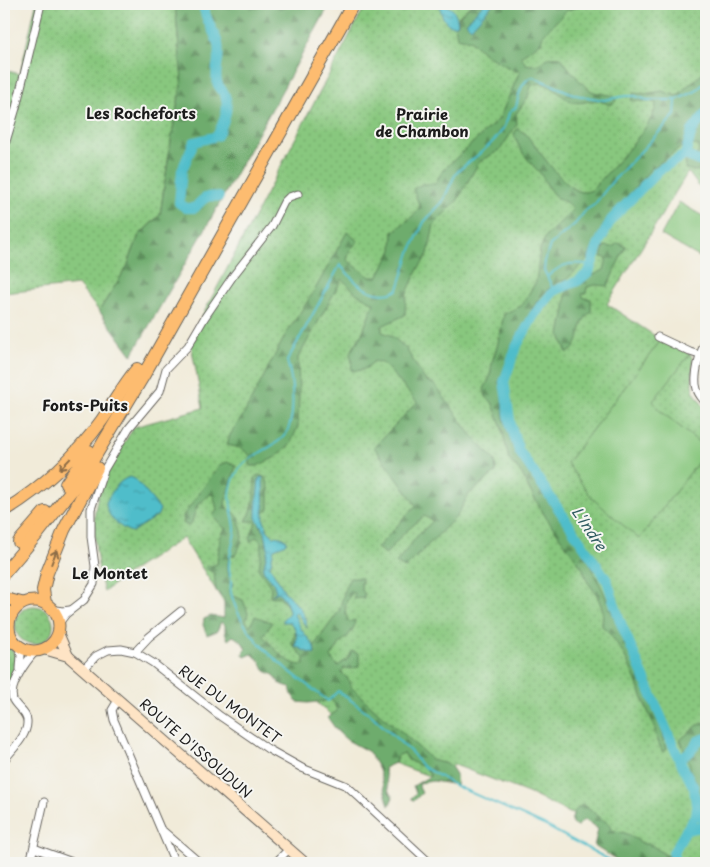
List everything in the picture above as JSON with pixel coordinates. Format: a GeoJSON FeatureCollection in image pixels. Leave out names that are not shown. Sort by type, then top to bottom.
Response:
{"type":"FeatureCollection","features":[{"type":"Feature","properties":{"kind":"highway"},"geometry":{"type":"LineString","coordinates":[[4,560],[51,504],[101,432],[344,4]]}},
{"type":"Feature","properties":{"kind":"highway"},"geometry":{"type":"LineString","coordinates":[[4,573],[85,473],[131,396],[353,4]]}},
{"type":"Feature","properties":{"kind":"highway"},"geometry":{"type":"LineString","coordinates":[[4,511],[37,490],[67,462],[103,419],[124,384],[137,369]]}},
{"type":"Feature","properties":{"kind":"highway"},"geometry":{"type":"LineString","coordinates":[[49,606],[43,590],[47,573],[64,530],[117,431],[131,396]]}},
{"type":"Feature","properties":{"kind":"main road"},"geometry":{"type":"LineString","coordinates":[[10,617],[4,600],[23,603]]}},
{"type":"Feature","properties":{"kind":"main road"},"geometry":{"type":"LineString","coordinates":[[34,600],[49,606],[58,628],[52,642],[40,650],[26,650],[12,643],[9,625],[13,611],[23,603],[34,600]]}},
{"type":"Feature","properties":{"kind":"main road","name":"ROUTE D'ISSOUDUN"},"geometry":{"type":"LineString","coordinates":[[58,628],[70,658],[305,863]]}},
{"type":"Feature","properties":{"kind":"main road","name":"ROUTE D'ISSOUDUN"},"geometry":{"type":"LineString","coordinates":[[40,650],[70,658]]}},
{"type":"Feature","properties":{"kind":"street"},"geometry":{"type":"LineString","coordinates":[[4,146],[16,108],[41,4]]}},
{"type":"Feature","properties":{"kind":"street"},"geometry":{"type":"LineString","coordinates":[[58,628],[74,608],[89,594],[95,579],[91,537],[91,509],[104,470],[129,428],[160,391],[166,369],[188,346],[233,276],[272,226],[284,202],[289,197],[298,194]]}},
{"type":"Feature","properties":{"kind":"street"},"geometry":{"type":"LineString","coordinates":[[658,337],[703,356]]}},
{"type":"Feature","properties":{"kind":"street"},"geometry":{"type":"LineString","coordinates":[[706,341],[696,387],[706,403]]}},
{"type":"Feature","properties":{"kind":"street"},"geometry":{"type":"LineString","coordinates":[[49,606],[62,611],[74,608]]}},
{"type":"Feature","properties":{"kind":"street"},"geometry":{"type":"LineString","coordinates":[[135,652],[149,637],[182,611]]}},
{"type":"Feature","properties":{"kind":"street"},"geometry":{"type":"LineString","coordinates":[[12,643],[21,658],[20,672]]}},
{"type":"Feature","properties":{"kind":"street","name":"RUE DU MONTET"},"geometry":{"type":"LineString","coordinates":[[83,670],[96,656],[108,650],[121,648],[135,652],[153,663],[220,716],[268,749],[302,768],[347,786],[430,863]]}},
{"type":"Feature","properties":{"kind":"street"},"geometry":{"type":"LineString","coordinates":[[4,760],[17,743],[27,725],[25,715],[14,702],[15,685],[27,660],[40,650]]}},
{"type":"Feature","properties":{"kind":"street"},"geometry":{"type":"LineString","coordinates":[[118,700],[112,710],[114,720],[175,863]]}},
{"type":"Feature","properties":{"kind":"street"},"geometry":{"type":"LineString","coordinates":[[30,863],[44,802]]}},
{"type":"Feature","properties":{"kind":"street"},"geometry":{"type":"LineString","coordinates":[[160,829],[200,863]]}},
{"type":"Feature","properties":{"kind":"street"},"geometry":{"type":"LineString","coordinates":[[34,848],[75,863]]}},
{"type":"Feature","properties":{"kind":"street"},"geometry":{"type":"LineString","coordinates":[[275,863],[288,849]]}},
{"type":"Feature","properties":{"kind":"green space"},"geometry":{"type":"Polygon","coordinates":[[[36,4],[175,4],[182,80],[160,215],[139,235],[127,267],[99,311],[78,285],[4,293],[4,70],[20,74],[36,4]]]}},
{"type":"Feature","properties":{"kind":"green space"},"geometry":{"type":"Polygon","coordinates":[[[175,4],[330,4],[202,235],[132,355],[99,311],[127,267],[139,235],[160,215],[182,80],[175,4]]]}},
{"type":"Feature","properties":{"kind":"green space"},"geometry":{"type":"Polygon","coordinates":[[[366,4],[706,4],[706,196],[688,172],[607,304],[661,340],[567,463],[639,539],[706,452],[706,863],[674,863],[528,793],[455,765],[429,776],[378,757],[283,672],[236,622],[183,538],[121,578],[104,592],[97,557],[95,518],[98,496],[105,478],[134,427],[203,408],[190,339],[366,4]]]}},
{"type":"Feature","properties":{"kind":"green space"},"geometry":{"type":"Polygon","coordinates":[[[472,4],[582,4],[567,10],[543,35],[541,42],[521,56],[526,64],[531,65],[538,64],[552,57],[561,57],[586,87],[594,92],[614,96],[616,100],[609,105],[593,100],[580,103],[571,101],[547,85],[537,84],[531,86],[528,97],[516,114],[517,124],[500,150],[479,162],[457,201],[434,224],[428,254],[418,269],[406,295],[405,315],[382,326],[382,332],[390,335],[405,347],[425,380],[435,385],[470,433],[495,461],[496,472],[469,494],[457,516],[405,568],[396,563],[418,535],[433,521],[424,516],[403,534],[386,554],[377,548],[416,505],[374,447],[417,402],[384,364],[374,361],[364,369],[358,371],[351,370],[350,353],[361,336],[374,303],[357,294],[342,279],[298,358],[298,426],[290,445],[274,458],[257,466],[250,466],[250,455],[241,448],[227,445],[230,435],[244,414],[286,334],[313,293],[347,232],[358,241],[350,250],[347,260],[370,277],[378,277],[392,250],[393,232],[414,215],[420,207],[413,189],[422,184],[435,184],[443,170],[499,119],[520,71],[515,71],[488,56],[470,40],[457,37],[455,26],[458,24],[458,17],[472,4]]]}},
{"type":"Feature","properties":{"kind":"green space"},"geometry":{"type":"Polygon","coordinates":[[[706,71],[706,168],[696,171],[685,169],[686,159],[698,154],[699,145],[683,146],[650,170],[604,224],[587,260],[566,280],[558,282],[547,290],[534,305],[508,363],[501,387],[504,418],[512,443],[530,473],[581,544],[632,653],[663,732],[666,751],[662,751],[655,734],[655,727],[627,661],[620,648],[602,626],[603,611],[597,595],[587,581],[583,569],[547,519],[522,474],[509,460],[501,425],[492,402],[486,397],[484,389],[490,377],[504,314],[521,306],[536,282],[540,249],[546,236],[573,210],[567,203],[555,196],[525,155],[514,134],[517,129],[525,133],[552,168],[569,185],[577,191],[592,190],[630,147],[649,122],[654,111],[656,103],[631,100],[634,93],[644,94],[662,91],[677,96],[706,71]]]}},
{"type":"Feature","properties":{"kind":"green space"},"geometry":{"type":"Polygon","coordinates":[[[679,202],[706,218],[706,261],[661,235],[679,202]]]}},
{"type":"Feature","properties":{"kind":"green space"},"geometry":{"type":"Polygon","coordinates":[[[618,243],[626,246],[608,286],[595,285],[587,287],[586,293],[582,294],[584,298],[591,299],[591,312],[583,322],[575,346],[567,353],[560,335],[566,293],[574,284],[604,270],[607,258],[601,257],[604,246],[612,247],[618,243]]]}},
{"type":"Feature","properties":{"kind":"green space"},"geometry":{"type":"Polygon","coordinates":[[[661,340],[690,354],[653,401],[658,409],[706,448],[706,452],[639,539],[592,498],[567,463],[661,340]]]}},
{"type":"Feature","properties":{"kind":"green space"},"geometry":{"type":"Polygon","coordinates":[[[690,354],[693,359],[692,385],[694,392],[706,410],[706,448],[658,409],[652,401],[690,354]]]}},
{"type":"Feature","properties":{"kind":"green space"},"geometry":{"type":"Polygon","coordinates":[[[227,462],[236,466],[225,503],[227,509],[234,512],[240,519],[242,531],[241,544],[237,552],[229,557],[228,571],[233,584],[229,592],[230,595],[243,600],[248,613],[246,621],[250,626],[255,616],[271,622],[263,636],[292,663],[304,665],[304,658],[291,643],[296,631],[297,647],[315,654],[314,646],[339,611],[350,578],[362,578],[361,589],[364,593],[364,598],[353,599],[354,592],[346,602],[346,614],[349,622],[355,620],[354,627],[331,657],[338,666],[348,659],[352,651],[359,654],[359,666],[352,669],[344,668],[341,672],[350,681],[351,687],[432,760],[450,765],[456,774],[457,785],[433,781],[420,783],[419,787],[422,793],[414,801],[411,798],[416,793],[413,786],[430,776],[430,774],[425,768],[408,760],[404,753],[397,756],[395,763],[384,768],[389,792],[393,797],[389,806],[379,770],[369,752],[347,740],[337,731],[328,718],[337,711],[333,700],[308,703],[297,702],[292,695],[290,687],[280,684],[274,675],[265,671],[260,661],[252,654],[245,657],[243,654],[246,648],[241,641],[233,636],[228,640],[225,633],[225,625],[221,622],[217,631],[207,635],[203,625],[204,619],[211,616],[224,618],[224,598],[216,591],[214,573],[205,568],[207,565],[217,564],[220,538],[225,529],[213,516],[217,510],[214,497],[211,494],[199,505],[189,526],[184,524],[183,516],[218,467],[227,462]]]}},
{"type":"Feature","properties":{"kind":"green space"},"geometry":{"type":"Polygon","coordinates":[[[259,475],[266,478],[269,488],[269,509],[263,513],[260,486],[257,495],[261,528],[265,532],[268,549],[263,570],[273,582],[277,591],[273,595],[278,592],[282,595],[289,608],[279,596],[270,596],[271,587],[259,570],[262,542],[256,537],[250,542],[256,522],[246,521],[253,506],[255,477],[259,475]]]}},
{"type":"Feature","properties":{"kind":"green space"},"geometry":{"type":"Polygon","coordinates":[[[34,606],[48,611],[53,625],[48,639],[34,644],[20,639],[15,625],[20,611],[34,606]]]}},
{"type":"Feature","properties":{"kind":"green space"},"geometry":{"type":"Polygon","coordinates":[[[4,646],[11,649],[16,657],[15,667],[8,685],[10,700],[5,708],[4,646]]]}},
{"type":"Feature","properties":{"kind":"green space"},"geometry":{"type":"Polygon","coordinates":[[[706,723],[706,817],[701,812],[688,759],[680,740],[698,725],[706,723]]]}},
{"type":"Feature","properties":{"kind":"green space"},"geometry":{"type":"Polygon","coordinates":[[[582,804],[609,824],[612,830],[625,833],[644,844],[650,844],[671,857],[676,863],[622,863],[594,846],[598,829],[584,820],[578,826],[573,825],[571,821],[574,812],[582,804]]]}},
{"type":"Feature","properties":{"kind":"water"},"geometry":{"type":"Polygon","coordinates":[[[483,4],[493,4],[471,28],[466,23],[483,4]]]}},
{"type":"Feature","properties":{"kind":"water"},"geometry":{"type":"Polygon","coordinates":[[[444,5],[454,12],[458,24],[451,25],[445,21],[440,7],[444,5]]]}},
{"type":"Feature","properties":{"kind":"water"},"geometry":{"type":"Polygon","coordinates":[[[130,477],[135,479],[160,509],[158,515],[132,532],[114,521],[106,507],[106,502],[113,490],[130,477]]]}},
{"type":"Feature","properties":{"kind":"water"},"geometry":{"type":"Polygon","coordinates":[[[263,477],[264,521],[268,531],[273,536],[286,539],[287,542],[274,549],[270,567],[285,592],[300,608],[307,628],[297,613],[294,614],[301,629],[314,646],[315,654],[295,646],[297,636],[292,624],[283,622],[283,619],[289,613],[287,604],[278,592],[272,595],[276,591],[273,582],[263,570],[268,548],[265,532],[256,518],[256,510],[259,478],[263,477]]]}},
{"type":"Feature","properties":{"kind":"waterway"},"geometry":{"type":"LineString","coordinates":[[203,4],[218,44],[219,54],[216,77],[225,95],[227,106],[217,136],[194,142],[182,170],[179,203],[186,208],[195,208],[206,198],[212,196],[219,197]]}},
{"type":"Feature","properties":{"kind":"waterway"},"geometry":{"type":"LineString","coordinates":[[615,863],[546,826],[456,786],[422,766],[412,753],[371,715],[338,691],[328,701],[270,654],[246,626],[237,611],[231,592],[229,562],[235,530],[230,500],[231,489],[234,478],[240,468],[286,434],[292,414],[291,380],[287,361],[340,265],[357,283],[368,290],[386,294],[398,289],[410,252],[424,222],[443,201],[458,171],[489,145],[502,131],[509,113],[516,107],[525,82],[533,77],[576,95],[604,100],[625,96],[635,96],[647,100],[676,100],[696,91],[706,81]]}},
{"type":"Feature","properties":{"kind":"waterway","name":"L'Indre"},"geometry":{"type":"LineString","coordinates":[[554,291],[544,270],[550,245],[575,224],[586,210],[594,205],[611,183],[675,115],[676,100]]}},
{"type":"Feature","properties":{"kind":"waterway","name":"L'Indre"},"geometry":{"type":"LineString","coordinates":[[706,113],[692,131],[685,155],[659,170],[611,220],[599,243],[589,272],[578,281],[554,291],[534,315],[516,347],[504,382],[511,426],[519,451],[607,580],[620,621],[679,759],[694,788],[697,812],[706,821]]}},
{"type":"Feature","properties":{"kind":"waterway"},"geometry":{"type":"LineString","coordinates":[[685,155],[698,161],[706,159]]}},
{"type":"Feature","properties":{"kind":"waterway","name":"L'Indre"},"geometry":{"type":"LineString","coordinates":[[548,276],[568,264],[592,265]]}},
{"type":"Feature","properties":{"kind":"waterway","name":"L'Indre"},"geometry":{"type":"LineString","coordinates":[[679,759],[691,751],[698,741],[706,738]]}},
{"type":"Feature","properties":{"kind":"waterway"},"geometry":{"type":"LineString","coordinates":[[678,863],[673,853],[697,812]]}},
{"type":"Feature","properties":{"kind":"waterway"},"geometry":{"type":"LineString","coordinates":[[686,830],[706,826]]}},
{"type":"Feature","properties":{"kind":"district","name":"Les Rocheforts"},"geometry":{"type":"Point","coordinates":[141,112]}},
{"type":"Feature","properties":{"kind":"district","name":"Prairie de Chambon"},"geometry":{"type":"Point","coordinates":[422,122]}},
{"type":"Feature","properties":{"kind":"district","name":"Fonts-Puits"},"geometry":{"type":"Point","coordinates":[85,404]}},
{"type":"Feature","properties":{"kind":"district","name":"Le Montet"},"geometry":{"type":"Point","coordinates":[110,572]}}]}
